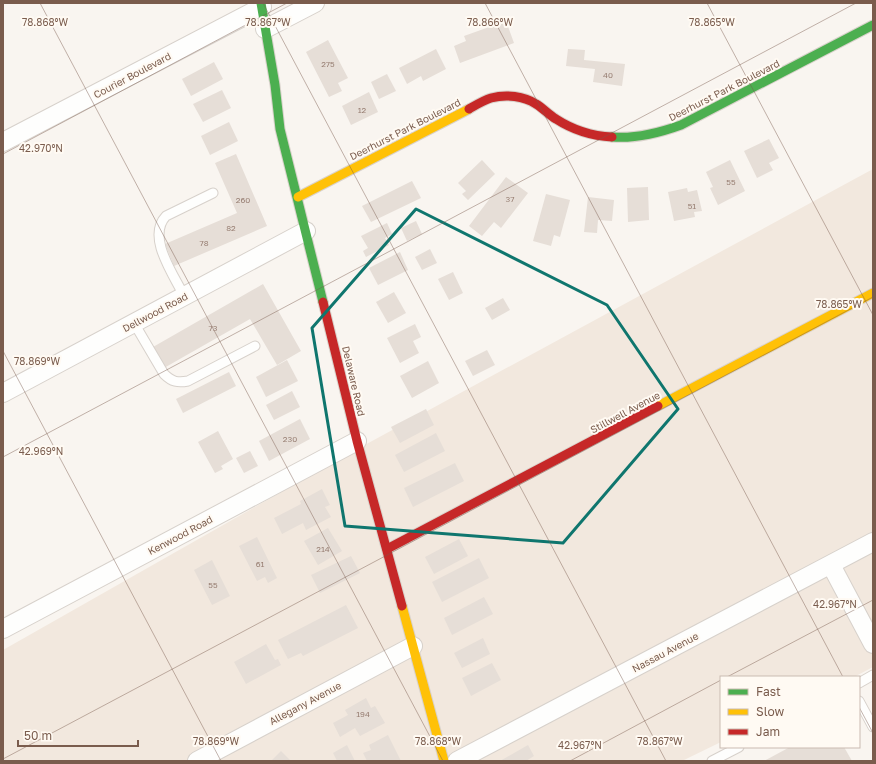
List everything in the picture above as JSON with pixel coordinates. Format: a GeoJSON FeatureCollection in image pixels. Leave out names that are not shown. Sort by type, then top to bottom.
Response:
{"type":"FeatureCollection","features":[{"type":"Feature","properties":{"kind":"street"},"geometry":{"type":"LineString","coordinates":[[265,29],[315,3]]}},
{"type":"Feature","properties":{"kind":"street","name":"Delaware Road"},"geometry":{"type":"LineString","coordinates":[[261,5],[280,129],[357,441],[444,761]]}},
{"type":"Feature","properties":{"kind":"street","name":"Courier Boulevard"},"geometry":{"type":"LineString","coordinates":[[3,142],[261,5]]}},
{"type":"Feature","properties":{"kind":"street","name":"Deerhurst Park Boulevard"},"geometry":{"type":"LineString","coordinates":[[298,197],[490,98],[506,95],[522,98],[535,104],[563,123],[597,136],[633,138],[664,132],[681,126],[873,24]]}},
{"type":"Feature","properties":{"kind":"street","name":"Dellwood Road"},"geometry":{"type":"LineString","coordinates":[[3,392],[306,231]]}},
{"type":"Feature","properties":{"kind":"street","name":"Stillwell Avenue"},"geometry":{"type":"LineString","coordinates":[[387,549],[873,294]]}},
{"type":"Feature","properties":{"kind":"street","name":"Kenwood Road"},"geometry":{"type":"LineString","coordinates":[[3,629],[357,441]]}},
{"type":"Feature","properties":{"kind":"street","name":"Nassau Avenue"},"geometry":{"type":"LineString","coordinates":[[457,761],[873,542]]}},
{"type":"Feature","properties":{"kind":"street"},"geometry":{"type":"LineString","coordinates":[[831,565],[873,644]]}},
{"type":"Feature","properties":{"kind":"street","name":"Allegany Avenue"},"geometry":{"type":"LineString","coordinates":[[197,761],[413,646]]}},
{"type":"Feature","properties":{"kind":"lane"},"geometry":{"type":"LineString","coordinates":[[184,296],[163,254],[159,242],[161,222],[166,216],[213,193]]}},
{"type":"Feature","properties":{"kind":"lane"},"geometry":{"type":"LineString","coordinates":[[134,323],[164,374],[170,380],[179,383],[188,380],[255,346]]}},
{"type":"Feature","properties":{"kind":"lane"},"geometry":{"type":"LineString","coordinates":[[860,682],[873,675]]}},
{"type":"Feature","properties":{"kind":"lane"},"geometry":{"type":"LineString","coordinates":[[860,703],[873,727]]}},
{"type":"Feature","properties":{"kind":"lane"},"geometry":{"type":"LineString","coordinates":[[712,761],[736,748]]}},
{"type":"Feature","properties":{"kind":"highlighted area"},"geometry":{"type":"Polygon","coordinates":[[[416,209],[607,305],[678,409],[563,543],[345,526],[312,328],[416,209]]]}},
{"type":"Feature","properties":{"kind":"shaded area"},"geometry":{"type":"Polygon","coordinates":[[[873,169],[873,667],[856,676],[720,676],[720,742],[682,761],[3,761],[3,650],[350,453],[873,169]]]}},
{"type":"Feature","properties":{"kind":"building"},"geometry":{"type":"Polygon","coordinates":[[[506,21],[514,43],[460,63],[454,46],[466,41],[464,36],[506,21]]]}},
{"type":"Feature","properties":{"kind":"building"},"geometry":{"type":"Polygon","coordinates":[[[328,40],[348,78],[338,83],[342,91],[329,97],[306,52],[328,40]]]}},
{"type":"Feature","properties":{"kind":"building"},"geometry":{"type":"Polygon","coordinates":[[[436,49],[446,69],[423,81],[421,76],[407,84],[399,68],[436,49]]]}},
{"type":"Feature","properties":{"kind":"building"},"geometry":{"type":"Polygon","coordinates":[[[568,49],[585,50],[584,60],[625,64],[622,86],[593,82],[595,69],[566,66],[568,49]]]}},
{"type":"Feature","properties":{"kind":"building"},"geometry":{"type":"Polygon","coordinates":[[[214,62],[223,79],[191,96],[182,79],[214,62]]]}},
{"type":"Feature","properties":{"kind":"building"},"geometry":{"type":"Polygon","coordinates":[[[387,74],[396,91],[379,99],[371,82],[387,74]]]}},
{"type":"Feature","properties":{"kind":"building"},"geometry":{"type":"Polygon","coordinates":[[[222,90],[231,108],[203,122],[193,104],[222,90]]]}},
{"type":"Feature","properties":{"kind":"building"},"geometry":{"type":"Polygon","coordinates":[[[369,92],[378,112],[351,125],[342,106],[369,92]]]}},
{"type":"Feature","properties":{"kind":"building"},"geometry":{"type":"Polygon","coordinates":[[[229,122],[238,141],[210,155],[201,136],[229,122]]]}},
{"type":"Feature","properties":{"kind":"building"},"geometry":{"type":"Polygon","coordinates":[[[769,139],[779,158],[769,163],[773,170],[757,178],[744,151],[769,139]]]}},
{"type":"Feature","properties":{"kind":"building"},"geometry":{"type":"Polygon","coordinates":[[[236,154],[267,226],[174,266],[165,244],[237,213],[215,163],[236,154]]]}},
{"type":"Feature","properties":{"kind":"building"},"geometry":{"type":"Polygon","coordinates":[[[482,160],[495,174],[468,200],[462,194],[466,191],[458,183],[482,160]]]}},
{"type":"Feature","properties":{"kind":"building"},"geometry":{"type":"Polygon","coordinates":[[[730,160],[745,191],[718,205],[710,188],[713,187],[706,172],[730,160]]]}},
{"type":"Feature","properties":{"kind":"building"},"geometry":{"type":"Polygon","coordinates":[[[506,177],[528,193],[501,228],[494,222],[482,236],[469,226],[506,177]]]}},
{"type":"Feature","properties":{"kind":"building"},"geometry":{"type":"Polygon","coordinates":[[[412,181],[421,198],[371,222],[362,206],[412,181]]]}},
{"type":"Feature","properties":{"kind":"building"},"geometry":{"type":"Polygon","coordinates":[[[648,187],[649,220],[628,222],[627,188],[648,187]]]}},
{"type":"Feature","properties":{"kind":"building"},"geometry":{"type":"Polygon","coordinates":[[[687,188],[688,192],[697,190],[702,211],[694,212],[695,217],[674,221],[668,192],[687,188]]]}},
{"type":"Feature","properties":{"kind":"building"},"geometry":{"type":"Polygon","coordinates":[[[546,194],[570,200],[560,237],[554,235],[551,246],[533,241],[546,194]]]}},
{"type":"Feature","properties":{"kind":"building"},"geometry":{"type":"Polygon","coordinates":[[[588,197],[614,200],[612,221],[598,220],[597,233],[584,232],[588,197]]]}},
{"type":"Feature","properties":{"kind":"building"},"geometry":{"type":"Polygon","coordinates":[[[416,221],[422,234],[407,241],[401,228],[416,221]]]}},
{"type":"Feature","properties":{"kind":"building"},"geometry":{"type":"Polygon","coordinates":[[[387,223],[392,234],[385,238],[389,245],[366,257],[363,251],[368,248],[361,236],[387,223]]]}},
{"type":"Feature","properties":{"kind":"building"},"geometry":{"type":"Polygon","coordinates":[[[430,249],[437,263],[422,270],[415,257],[430,249]]]}},
{"type":"Feature","properties":{"kind":"building"},"geometry":{"type":"Polygon","coordinates":[[[400,252],[408,270],[378,285],[369,268],[400,252]]]}},
{"type":"Feature","properties":{"kind":"building"},"geometry":{"type":"Polygon","coordinates":[[[453,272],[463,293],[449,300],[438,279],[453,272]]]}},
{"type":"Feature","properties":{"kind":"building"},"geometry":{"type":"Polygon","coordinates":[[[263,284],[301,351],[277,365],[250,319],[164,368],[153,347],[263,284]]]}},
{"type":"Feature","properties":{"kind":"building"},"geometry":{"type":"Polygon","coordinates":[[[394,292],[406,313],[388,323],[376,302],[394,292]]]}},
{"type":"Feature","properties":{"kind":"building"},"geometry":{"type":"Polygon","coordinates":[[[503,298],[510,310],[492,320],[485,308],[503,298]]]}},
{"type":"Feature","properties":{"kind":"building"},"geometry":{"type":"Polygon","coordinates":[[[415,324],[421,337],[413,341],[419,353],[400,363],[387,338],[415,324]]]}},
{"type":"Feature","properties":{"kind":"building"},"geometry":{"type":"Polygon","coordinates":[[[487,350],[495,365],[473,376],[465,361],[487,350]]]}},
{"type":"Feature","properties":{"kind":"building"},"geometry":{"type":"Polygon","coordinates":[[[287,360],[298,381],[266,397],[256,377],[287,360]]]}},
{"type":"Feature","properties":{"kind":"building"},"geometry":{"type":"Polygon","coordinates":[[[428,361],[439,383],[412,398],[400,376],[428,361]]]}},
{"type":"Feature","properties":{"kind":"building"},"geometry":{"type":"Polygon","coordinates":[[[229,372],[236,386],[183,413],[176,399],[229,372]]]}},
{"type":"Feature","properties":{"kind":"building"},"geometry":{"type":"Polygon","coordinates":[[[292,391],[300,407],[274,420],[266,405],[292,391]]]}},
{"type":"Feature","properties":{"kind":"building"},"geometry":{"type":"Polygon","coordinates":[[[426,409],[434,425],[400,443],[391,427],[426,409]]]}},
{"type":"Feature","properties":{"kind":"building"},"geometry":{"type":"Polygon","coordinates":[[[300,419],[310,439],[269,461],[259,441],[300,419]]]}},
{"type":"Feature","properties":{"kind":"building"},"geometry":{"type":"Polygon","coordinates":[[[218,431],[233,459],[221,466],[223,469],[215,473],[198,442],[218,431]]]}},
{"type":"Feature","properties":{"kind":"building"},"geometry":{"type":"Polygon","coordinates":[[[436,433],[445,451],[404,472],[395,455],[436,433]]]}},
{"type":"Feature","properties":{"kind":"building"},"geometry":{"type":"Polygon","coordinates":[[[250,451],[258,466],[244,473],[236,458],[250,451]]]}},
{"type":"Feature","properties":{"kind":"building"},"geometry":{"type":"Polygon","coordinates":[[[455,463],[464,481],[413,507],[404,488],[455,463]]]}},
{"type":"Feature","properties":{"kind":"building"},"geometry":{"type":"Polygon","coordinates":[[[322,489],[330,505],[325,507],[331,517],[306,530],[303,523],[282,534],[274,518],[301,504],[300,501],[322,489]]]}},
{"type":"Feature","properties":{"kind":"building"},"geometry":{"type":"Polygon","coordinates":[[[328,528],[342,551],[318,565],[304,541],[328,528]]]}},
{"type":"Feature","properties":{"kind":"building"},"geometry":{"type":"Polygon","coordinates":[[[257,537],[277,578],[268,583],[265,577],[257,581],[239,546],[257,537]]]}},
{"type":"Feature","properties":{"kind":"building"},"geometry":{"type":"Polygon","coordinates":[[[459,539],[468,556],[434,574],[425,557],[459,539]]]}},
{"type":"Feature","properties":{"kind":"building"},"geometry":{"type":"Polygon","coordinates":[[[351,556],[360,573],[320,593],[311,575],[351,556]]]}},
{"type":"Feature","properties":{"kind":"building"},"geometry":{"type":"Polygon","coordinates":[[[479,558],[489,578],[442,602],[432,582],[479,558]]]}},
{"type":"Feature","properties":{"kind":"building"},"geometry":{"type":"Polygon","coordinates":[[[212,560],[230,596],[212,605],[194,570],[212,560]]]}},
{"type":"Feature","properties":{"kind":"building"},"geometry":{"type":"Polygon","coordinates":[[[484,597],[493,614],[452,635],[444,618],[484,597]]]}},
{"type":"Feature","properties":{"kind":"building"},"geometry":{"type":"Polygon","coordinates":[[[346,605],[358,628],[303,656],[301,653],[288,659],[278,640],[346,605]]]}},
{"type":"Feature","properties":{"kind":"building"},"geometry":{"type":"Polygon","coordinates":[[[483,638],[490,654],[462,668],[454,653],[483,638]]]}},
{"type":"Feature","properties":{"kind":"building"},"geometry":{"type":"Polygon","coordinates":[[[266,644],[275,660],[278,659],[281,665],[246,684],[234,662],[266,644]]]}},
{"type":"Feature","properties":{"kind":"building"},"geometry":{"type":"Polygon","coordinates":[[[492,663],[501,680],[471,696],[462,678],[492,663]]]}},
{"type":"Feature","properties":{"kind":"building"},"geometry":{"type":"Polygon","coordinates":[[[366,698],[371,708],[375,706],[385,723],[360,736],[355,728],[340,737],[333,723],[348,715],[345,710],[366,698]]]}},
{"type":"Feature","properties":{"kind":"building"},"geometry":{"type":"Polygon","coordinates":[[[388,735],[401,761],[367,761],[363,753],[371,750],[369,745],[388,735]]]}},
{"type":"Feature","properties":{"kind":"building"},"geometry":{"type":"Polygon","coordinates":[[[347,745],[355,761],[337,761],[333,753],[347,745]]]}},
{"type":"Feature","properties":{"kind":"building"},"geometry":{"type":"Polygon","coordinates":[[[528,745],[534,756],[526,761],[500,761],[528,745]]]}},
{"type":"Feature","properties":{"kind":"building"},"geometry":{"type":"Polygon","coordinates":[[[788,748],[845,748],[852,761],[764,761],[788,748]]]}},
{"type":"Feature","properties":{"kind":"building"},"geometry":{"type":"Polygon","coordinates":[[[281,751],[291,761],[271,761],[281,751]]]}},
{"type":"Feature","properties":{"kind":"traffic: fast"},"geometry":{"type":"LineString","coordinates":[[261,3],[275,85],[280,129],[323,302]]}},
{"type":"Feature","properties":{"kind":"traffic: fast"},"geometry":{"type":"LineString","coordinates":[[612,137],[647,135],[681,125],[873,25]]}},
{"type":"Feature","properties":{"kind":"traffic: slow"},"geometry":{"type":"LineString","coordinates":[[298,197],[469,109]]}},
{"type":"Feature","properties":{"kind":"traffic: slow"},"geometry":{"type":"LineString","coordinates":[[658,406],[873,293]]}},
{"type":"Feature","properties":{"kind":"traffic: slow"},"geometry":{"type":"LineString","coordinates":[[402,606],[444,761]]}},
{"type":"Feature","properties":{"kind":"traffic: jam"},"geometry":{"type":"LineString","coordinates":[[469,109],[491,98],[515,96],[531,101],[562,123],[576,129],[590,134],[612,137]]}},
{"type":"Feature","properties":{"kind":"traffic: jam"},"geometry":{"type":"LineString","coordinates":[[323,302],[357,441],[402,606]]}},
{"type":"Feature","properties":{"kind":"traffic: jam"},"geometry":{"type":"LineString","coordinates":[[387,549],[658,406]]}}]}
